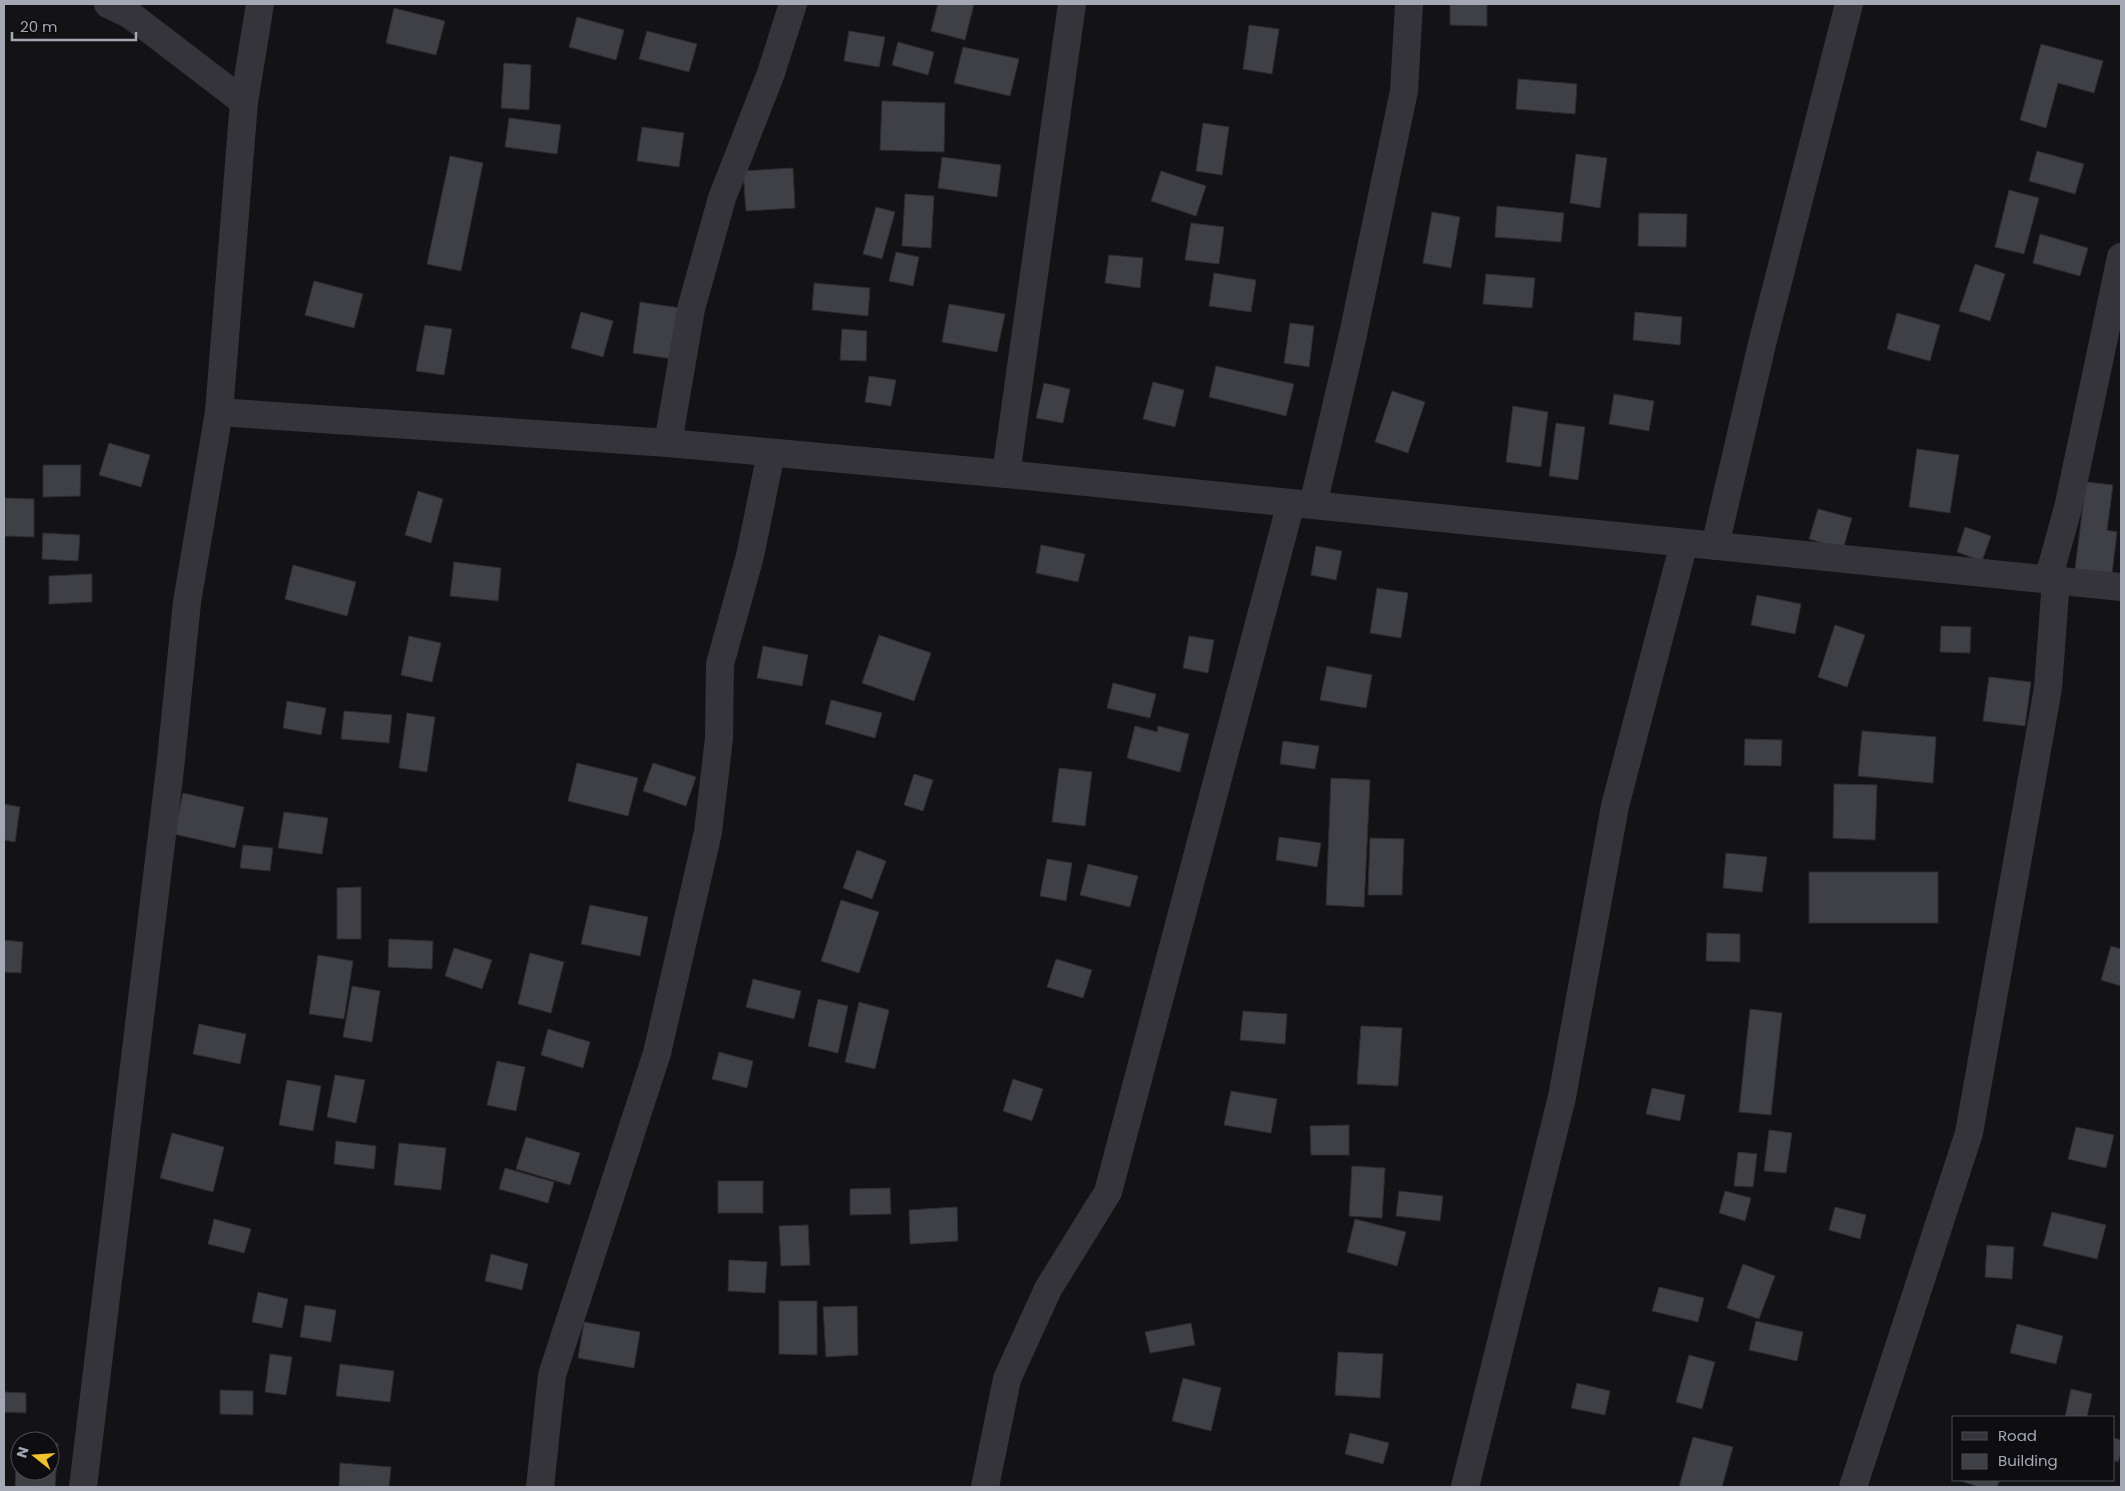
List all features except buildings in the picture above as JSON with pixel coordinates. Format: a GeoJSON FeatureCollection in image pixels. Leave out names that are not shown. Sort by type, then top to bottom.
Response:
{"type":"FeatureCollection","features":[{"type":"Feature","properties":{"kind":"street"},"geometry":{"type":"LineString","coordinates":[[83,1487],[170,769],[187,602],[219,412],[244,102],[260,4]]}},
{"type":"Feature","properties":{"kind":"street"},"geometry":{"type":"LineString","coordinates":[[668,443],[691,310],[722,198],[772,73],[793,4]]}},
{"type":"Feature","properties":{"kind":"street"},"geometry":{"type":"LineString","coordinates":[[1006,474],[1072,4]]}},
{"type":"Feature","properties":{"kind":"street"},"geometry":{"type":"LineString","coordinates":[[985,1487],[1007,1379],[1048,1289],[1108,1192],[1302,504],[1352,339],[1404,91],[1409,4]]}},
{"type":"Feature","properties":{"kind":"street"},"geometry":{"type":"LineString","coordinates":[[1715,546],[1762,344],[1849,4]]}},
{"type":"Feature","properties":{"kind":"street"},"geometry":{"type":"LineString","coordinates":[[129,7],[244,102]]}},
{"type":"Feature","properties":{"kind":"street"},"geometry":{"type":"LineString","coordinates":[[1853,1487],[1969,1134],[2048,688],[2052,580],[2121,257]]}},
{"type":"Feature","properties":{"kind":"street"},"geometry":{"type":"LineString","coordinates":[[219,412],[668,443],[1006,474],[2121,587]]}},
{"type":"Feature","properties":{"kind":"street"},"geometry":{"type":"LineString","coordinates":[[540,1487],[552,1375],[657,1053],[708,832],[719,738],[720,664],[750,556],[771,453]]}},
{"type":"Feature","properties":{"kind":"street"},"geometry":{"type":"LineString","coordinates":[[1464,1487],[1562,1097],[1615,806],[1684,543]]}}]}
